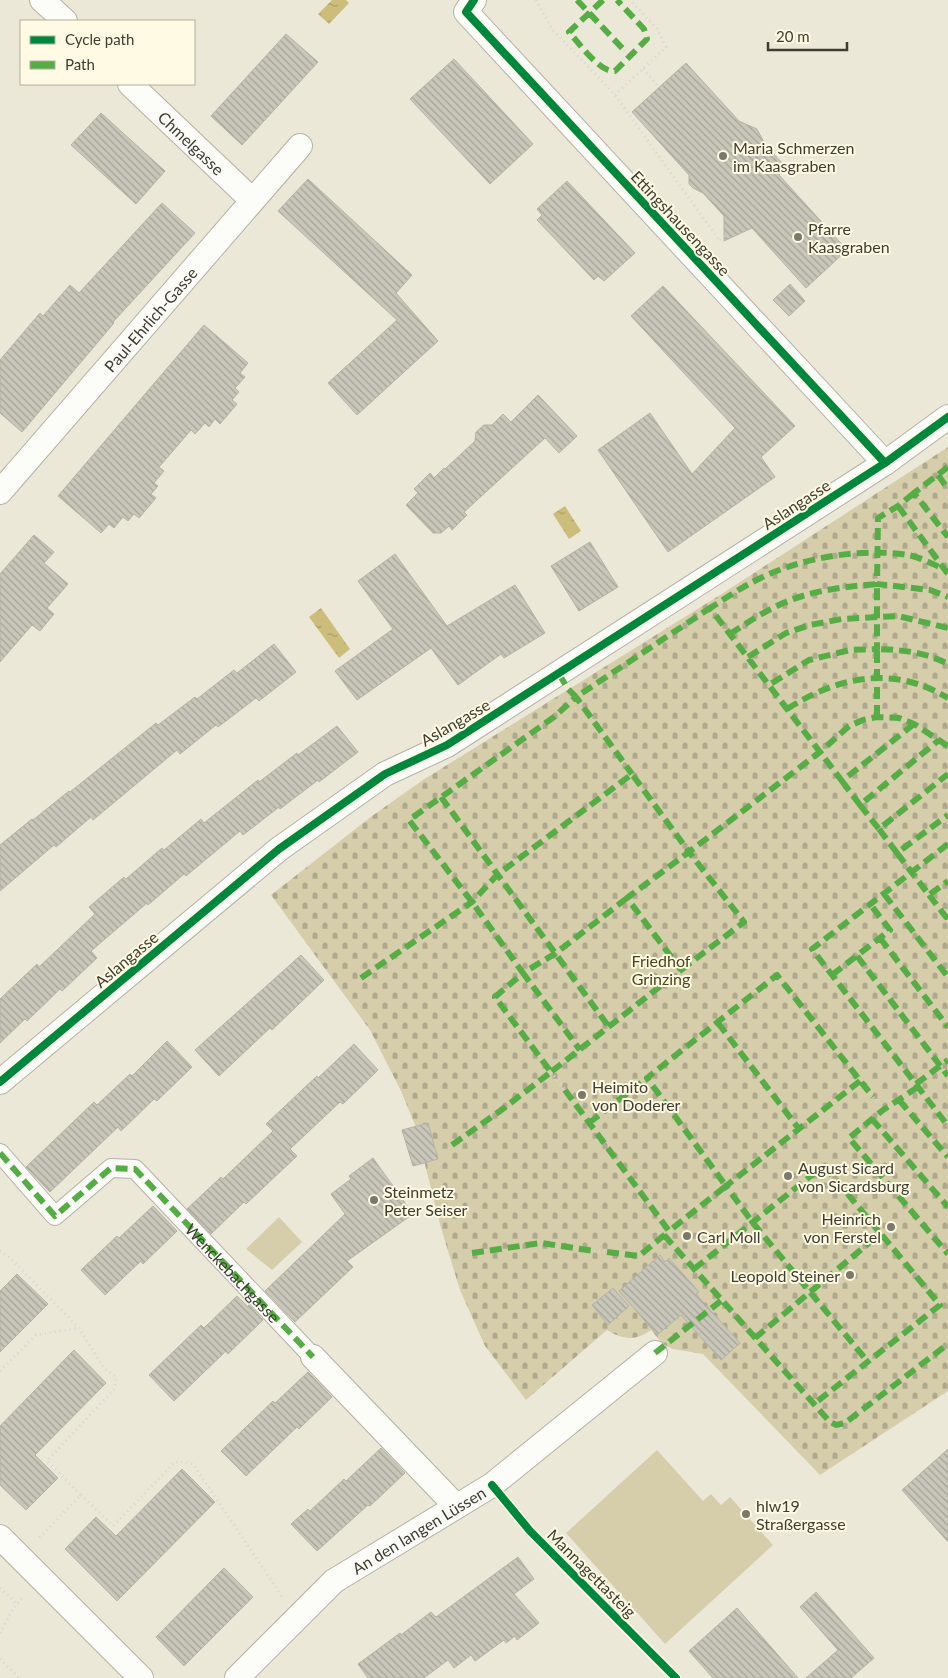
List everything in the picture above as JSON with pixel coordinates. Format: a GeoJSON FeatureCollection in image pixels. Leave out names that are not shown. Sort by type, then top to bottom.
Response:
{"type":"FeatureCollection","features":[{"type":"Feature","properties":{"kind":"street"},"geometry":{"type":"LineString","coordinates":[[42,0],[64,20]]}},
{"type":"Feature","properties":{"kind":"street","name":"Ettingshausengasse"},"geometry":{"type":"LineString","coordinates":[[474,0],[466,12],[885,463]]}},
{"type":"Feature","properties":{"kind":"street","name":"Chmelgasse"},"geometry":{"type":"LineString","coordinates":[[131,85],[252,200]]}},
{"type":"Feature","properties":{"kind":"street","name":"Paul-Ehrlich-Gasse"},"geometry":{"type":"LineString","coordinates":[[0,492],[300,146]]}},
{"type":"Feature","properties":{"kind":"street","name":"Aslangasse"},"geometry":{"type":"LineString","coordinates":[[0,1082],[279,849],[385,774],[448,745],[885,463],[948,417]]}},
{"type":"Feature","properties":{"kind":"street","name":"Wenckebachgasse"},"geometry":{"type":"LineString","coordinates":[[0,1153],[55,1216],[111,1168],[134,1169],[456,1506]]}},
{"type":"Feature","properties":{"kind":"street","name":"An den langen Lüssen"},"geometry":{"type":"LineString","coordinates":[[237,1678],[334,1581],[492,1485],[655,1353]]}},
{"type":"Feature","properties":{"kind":"street"},"geometry":{"type":"LineString","coordinates":[[0,1537],[140,1678]]}},
{"type":"Feature","properties":{"kind":"path"},"geometry":{"type":"LineString","coordinates":[[536,0],[552,30],[615,95],[720,240]]}},
{"type":"Feature","properties":{"kind":"path"},"geometry":{"type":"LineString","coordinates":[[615,95],[666,47],[657,30],[630,0]]}},
{"type":"Feature","properties":{"kind":"path"},"geometry":{"type":"LineString","coordinates":[[624,50],[628,54]]}},
{"type":"Feature","properties":{"kind":"path"},"geometry":{"type":"LineString","coordinates":[[642,69],[659,88]]}},
{"type":"Feature","properties":{"kind":"path"},"geometry":{"type":"LineString","coordinates":[[714,246],[727,233]]}},
{"type":"Feature","properties":{"kind":"path"},"geometry":{"type":"LineString","coordinates":[[551,1072],[566,1090]]}},
{"type":"Feature","properties":{"kind":"path"},"geometry":{"type":"LineString","coordinates":[[873,1097],[877,1102]]}},
{"type":"Feature","properties":{"kind":"path"},"geometry":{"type":"LineString","coordinates":[[0,1251],[8,1256],[79,1328],[104,1368],[116,1377],[115,1388],[47,1461],[113,1526],[176,1462],[193,1464],[297,1619]]}},
{"type":"Feature","properties":{"kind":"path"},"geometry":{"type":"LineString","coordinates":[[594,1251],[606,1252]]}},
{"type":"Feature","properties":{"kind":"path"},"geometry":{"type":"LineString","coordinates":[[0,1371],[36,1334],[79,1328]]}},
{"type":"Feature","properties":{"kind":"path"},"geometry":{"type":"LineString","coordinates":[[20,1557],[81,1495]]}},
{"type":"Feature","properties":{"kind":"path"},"geometry":{"type":"LineString","coordinates":[[0,1633],[17,1604],[40,1578]]}},
{"type":"Feature","properties":{"kind":"path"},"geometry":{"type":"LineString","coordinates":[[0,1588],[17,1604]]}},
{"type":"Feature","properties":{"kind":"path"},"geometry":{"type":"LineString","coordinates":[[0,1659],[19,1678]]}},
{"type":"Feature","properties":{"kind":"green space","name":"Friedhof Grinzing"},"geometry":{"type":"Polygon","coordinates":[[[948,447],[948,1391],[820,1475],[703,1354],[673,1349],[663,1344],[651,1330],[640,1336],[629,1338],[619,1336],[607,1330],[526,1400],[485,1346],[460,1290],[441,1228],[415,1125],[401,1091],[370,1030],[271,895],[372,816],[423,780],[720,595],[948,447]]]}},
{"type":"Feature","properties":{"kind":"green space"},"geometry":{"type":"Polygon","coordinates":[[[279,1217],[302,1242],[272,1270],[246,1249],[279,1217]]]}},
{"type":"Feature","properties":{"kind":"green space"},"geometry":{"type":"Polygon","coordinates":[[[657,1450],[703,1501],[711,1494],[721,1505],[730,1497],[773,1545],[665,1644],[566,1533],[657,1450]]]}},
{"type":"Feature","properties":{"kind":"water"},"geometry":{"type":"Polygon","coordinates":[[[332,0],[346,0],[349,3],[329,24],[318,14],[332,0]]]}},
{"type":"Feature","properties":{"kind":"water"},"geometry":{"type":"Polygon","coordinates":[[[565,506],[581,531],[569,539],[553,514],[565,506]]]}},
{"type":"Feature","properties":{"kind":"water"},"geometry":{"type":"Polygon","coordinates":[[[321,608],[350,649],[339,658],[309,617],[321,608]]]}},
{"type":"Feature","properties":{"kind":"building"},"geometry":{"type":"Polygon","coordinates":[[[286,34],[318,62],[242,145],[211,116],[286,34]]]}},
{"type":"Feature","properties":{"kind":"building"},"geometry":{"type":"Polygon","coordinates":[[[454,59],[533,144],[490,184],[410,99],[454,59]]]}},
{"type":"Feature","properties":{"kind":"building","name":"Maria Schmerzen im Kaasgraben"},"geometry":{"type":"Polygon","coordinates":[[[686,63],[739,121],[757,129],[766,146],[786,167],[779,175],[847,250],[806,288],[752,228],[724,241],[724,216],[703,193],[689,184],[689,175],[632,112],[686,63]]]}},
{"type":"Feature","properties":{"kind":"building"},"geometry":{"type":"Polygon","coordinates":[[[101,113],[165,171],[136,204],[71,145],[101,113]]]}},
{"type":"Feature","properties":{"kind":"building"},"geometry":{"type":"Polygon","coordinates":[[[308,179],[412,275],[396,293],[438,341],[357,415],[328,383],[397,320],[278,211],[308,179]]]}},
{"type":"Feature","properties":{"kind":"building"},"geometry":{"type":"Polygon","coordinates":[[[567,181],[635,253],[604,281],[598,276],[594,280],[537,220],[542,215],[537,209],[567,181]]]}},
{"type":"Feature","properties":{"kind":"building"},"geometry":{"type":"Polygon","coordinates":[[[162,203],[195,233],[113,322],[22,432],[0,413],[0,360],[40,313],[43,316],[70,285],[79,293],[162,203]]]}},
{"type":"Feature","properties":{"kind":"building"},"geometry":{"type":"Polygon","coordinates":[[[790,284],[805,301],[789,316],[773,300],[790,284]]]}},
{"type":"Feature","properties":{"kind":"building"},"geometry":{"type":"Polygon","coordinates":[[[663,286],[795,426],[761,457],[775,477],[668,552],[598,450],[650,413],[692,474],[735,428],[631,316],[663,286]]]}},
{"type":"Feature","properties":{"kind":"building"},"geometry":{"type":"Polygon","coordinates":[[[204,325],[248,363],[240,373],[245,377],[235,388],[239,392],[232,400],[237,404],[220,424],[215,419],[209,427],[205,423],[195,434],[191,430],[159,467],[164,471],[154,483],[158,486],[151,494],[156,498],[139,518],[134,514],[128,521],[123,517],[114,528],[109,524],[101,533],[58,496],[204,325]]]}},
{"type":"Feature","properties":{"kind":"building"},"geometry":{"type":"Polygon","coordinates":[[[538,395],[577,436],[559,453],[545,438],[464,512],[467,515],[452,530],[449,526],[441,533],[433,533],[406,505],[418,493],[414,489],[430,473],[434,478],[445,469],[475,441],[476,432],[484,425],[492,425],[503,414],[511,422],[538,395]]]}},
{"type":"Feature","properties":{"kind":"building"},"geometry":{"type":"Polygon","coordinates":[[[34,535],[54,552],[44,563],[68,584],[47,608],[54,614],[40,631],[32,625],[0,662],[0,574],[34,535]]]}},
{"type":"Feature","properties":{"kind":"building"},"geometry":{"type":"Polygon","coordinates":[[[590,542],[618,587],[579,611],[551,566],[590,542]]]}},
{"type":"Feature","properties":{"kind":"building"},"geometry":{"type":"Polygon","coordinates":[[[395,554],[447,626],[515,585],[545,633],[504,658],[501,654],[458,685],[431,648],[357,700],[335,671],[393,629],[358,581],[395,554]]]}},
{"type":"Feature","properties":{"kind":"building"},"geometry":{"type":"Polygon","coordinates":[[[274,644],[296,672],[259,701],[256,698],[218,727],[216,725],[180,754],[177,750],[93,820],[91,817],[56,847],[54,845],[0,891],[0,845],[156,723],[158,725],[195,697],[197,699],[234,670],[237,673],[274,644]]]}},
{"type":"Feature","properties":{"kind":"building"},"geometry":{"type":"Polygon","coordinates":[[[337,726],[358,752],[319,782],[318,780],[280,809],[279,807],[243,835],[240,831],[186,876],[184,874],[148,905],[147,903],[91,951],[97,958],[62,991],[60,989],[27,1021],[25,1019],[0,1043],[0,999],[37,964],[39,967],[95,914],[89,907],[124,877],[126,879],[162,848],[164,850],[201,819],[204,823],[258,780],[259,782],[337,726]]]}},
{"type":"Feature","properties":{"kind":"building"},"geometry":{"type":"Polygon","coordinates":[[[301,955],[324,980],[272,1030],[270,1028],[219,1076],[195,1050],[301,955]]]}},
{"type":"Feature","properties":{"kind":"building"},"geometry":{"type":"Polygon","coordinates":[[[167,1041],[192,1067],[157,1101],[154,1099],[121,1131],[118,1127],[50,1192],[26,1167],[94,1102],[97,1105],[130,1074],[132,1076],[167,1041]]]}},
{"type":"Feature","properties":{"kind":"building"},"geometry":{"type":"Polygon","coordinates":[[[354,1044],[378,1070],[343,1104],[340,1102],[290,1149],[297,1156],[246,1204],[244,1202],[211,1234],[187,1209],[221,1177],[223,1179],[273,1131],[266,1124],[354,1044]]]}},
{"type":"Feature","properties":{"kind":"building"},"geometry":{"type":"Polygon","coordinates":[[[428,1123],[438,1159],[413,1166],[402,1130],[428,1123]]]}},
{"type":"Feature","properties":{"kind":"building"},"geometry":{"type":"Polygon","coordinates":[[[373,1158],[413,1214],[347,1261],[353,1267],[295,1322],[265,1291],[345,1214],[331,1194],[351,1179],[349,1176],[373,1158]]]}},
{"type":"Feature","properties":{"kind":"building"},"geometry":{"type":"Polygon","coordinates":[[[153,1206],[177,1231],[143,1264],[141,1261],[105,1295],[81,1270],[153,1206]]]}},
{"type":"Feature","properties":{"kind":"building"},"geometry":{"type":"Polygon","coordinates":[[[660,1255],[665,1262],[669,1258],[699,1292],[696,1294],[740,1343],[721,1360],[681,1315],[657,1335],[619,1291],[660,1255]]]}},
{"type":"Feature","properties":{"kind":"building"},"geometry":{"type":"Polygon","coordinates":[[[17,1274],[48,1304],[0,1352],[0,1291],[17,1274]]]}},
{"type":"Feature","properties":{"kind":"building"},"geometry":{"type":"Polygon","coordinates":[[[613,1288],[629,1306],[608,1325],[592,1305],[613,1288]]]}},
{"type":"Feature","properties":{"kind":"building"},"geometry":{"type":"Polygon","coordinates":[[[237,1296],[248,1307],[249,1305],[263,1320],[228,1354],[226,1351],[174,1401],[149,1375],[201,1325],[204,1328],[237,1296]]]}},
{"type":"Feature","properties":{"kind":"building"},"geometry":{"type":"Polygon","coordinates":[[[74,1350],[106,1383],[35,1455],[58,1478],[26,1510],[0,1485],[0,1426],[74,1350]]]}},
{"type":"Feature","properties":{"kind":"building"},"geometry":{"type":"Polygon","coordinates":[[[308,1372],[332,1397],[299,1429],[297,1427],[246,1476],[221,1451],[273,1401],[275,1403],[308,1372]]]}},
{"type":"Feature","properties":{"kind":"building"},"geometry":{"type":"Polygon","coordinates":[[[381,1448],[405,1473],[317,1551],[291,1524],[308,1509],[310,1511],[344,1479],[346,1481],[381,1448]]]}},
{"type":"Feature","properties":{"kind":"building"},"geometry":{"type":"Polygon","coordinates":[[[948,1449],[948,1542],[902,1490],[948,1449]]]}},
{"type":"Feature","properties":{"kind":"building"},"geometry":{"type":"Polygon","coordinates":[[[182,1469],[215,1502],[117,1601],[65,1549],[96,1517],[116,1536],[182,1469]]]}},
{"type":"Feature","properties":{"kind":"building"},"geometry":{"type":"Polygon","coordinates":[[[518,1557],[534,1579],[514,1594],[539,1623],[517,1640],[515,1636],[506,1643],[504,1640],[475,1661],[471,1655],[454,1668],[448,1660],[424,1678],[368,1678],[358,1664],[431,1612],[436,1617],[518,1557]]]}},
{"type":"Feature","properties":{"kind":"building"},"geometry":{"type":"Polygon","coordinates":[[[224,1568],[253,1597],[184,1666],[156,1637],[224,1568]]]}},
{"type":"Feature","properties":{"kind":"building"},"geometry":{"type":"Polygon","coordinates":[[[816,1592],[874,1658],[851,1678],[806,1678],[838,1650],[800,1607],[816,1592]]]}},
{"type":"Feature","properties":{"kind":"building"},"geometry":{"type":"Polygon","coordinates":[[[737,1608],[798,1678],[713,1678],[689,1651],[737,1608]]]}},
{"type":"Feature","properties":{"kind":"marked path"},"geometry":{"type":"LineString","coordinates":[[577,0],[624,50]]}},
{"type":"Feature","properties":{"kind":"marked path"},"geometry":{"type":"LineString","coordinates":[[603,0],[569,32],[597,63],[609,71],[615,71],[647,39],[644,29],[617,0]]}},
{"type":"Feature","properties":{"kind":"marked path"},"geometry":{"type":"LineString","coordinates":[[948,467],[914,493],[948,537]]}},
{"type":"Feature","properties":{"kind":"marked path"},"geometry":{"type":"LineString","coordinates":[[938,475],[948,489]]}},
{"type":"Feature","properties":{"kind":"marked path"},"geometry":{"type":"LineString","coordinates":[[914,493],[898,506],[878,518],[877,584],[930,590],[948,597]]}},
{"type":"Feature","properties":{"kind":"marked path"},"geometry":{"type":"LineString","coordinates":[[898,506],[948,574]]}},
{"type":"Feature","properties":{"kind":"marked path"},"geometry":{"type":"LineString","coordinates":[[914,724],[842,781],[710,608],[766,575],[826,557],[847,554],[889,553],[912,556],[944,569]]}},
{"type":"Feature","properties":{"kind":"marked path"},"geometry":{"type":"LineString","coordinates":[[730,634],[751,620],[785,602],[837,588],[877,584],[877,649],[850,650],[809,660],[769,685]]}},
{"type":"Feature","properties":{"kind":"marked path"},"geometry":{"type":"LineString","coordinates":[[559,674],[568,689],[576,697],[710,608]]}},
{"type":"Feature","properties":{"kind":"marked path"},"geometry":{"type":"LineString","coordinates":[[748,657],[786,633],[810,625],[842,619],[898,616],[948,628]]}},
{"type":"Feature","properties":{"kind":"marked path"},"geometry":{"type":"LineString","coordinates":[[877,717],[877,649],[914,652],[948,664]]}},
{"type":"Feature","properties":{"kind":"marked path"},"geometry":{"type":"LineString","coordinates":[[787,709],[826,689],[846,682],[866,679],[887,678],[907,681],[948,698]]}},
{"type":"Feature","properties":{"kind":"marked path"},"geometry":{"type":"LineString","coordinates":[[627,898],[556,953],[523,973],[472,902],[409,820],[554,717],[576,697],[632,774]]}},
{"type":"Feature","properties":{"kind":"marked path"},"geometry":{"type":"LineString","coordinates":[[681,970],[744,922],[689,852],[820,752],[849,726],[863,720],[877,717],[899,718],[914,724],[948,746]]}},
{"type":"Feature","properties":{"kind":"marked path"},"geometry":{"type":"LineString","coordinates":[[842,781],[860,805],[939,740]]}},
{"type":"Feature","properties":{"kind":"marked path"},"geometry":{"type":"LineString","coordinates":[[361,978],[472,902],[497,875],[632,774],[689,852],[627,898],[681,970],[551,1072]]}},
{"type":"Feature","properties":{"kind":"marked path"},"geometry":{"type":"LineString","coordinates":[[860,805],[879,829],[948,774]]}},
{"type":"Feature","properties":{"kind":"marked path"},"geometry":{"type":"LineString","coordinates":[[441,797],[609,1027]]}},
{"type":"Feature","properties":{"kind":"marked path"},"geometry":{"type":"LineString","coordinates":[[879,829],[897,853],[948,815]]}},
{"type":"Feature","properties":{"kind":"marked path"},"geometry":{"type":"LineString","coordinates":[[948,844],[812,949],[948,1126]]}},
{"type":"Feature","properties":{"kind":"marked path"},"geometry":{"type":"LineString","coordinates":[[897,853],[929,895],[948,881]]}},
{"type":"Feature","properties":{"kind":"marked path"},"geometry":{"type":"LineString","coordinates":[[884,894],[948,977]]}},
{"type":"Feature","properties":{"kind":"marked path"},"geometry":{"type":"LineString","coordinates":[[929,895],[946,917],[948,915]]}},
{"type":"Feature","properties":{"kind":"marked path"},"geometry":{"type":"LineString","coordinates":[[832,975],[890,930],[870,904]]}},
{"type":"Feature","properties":{"kind":"marked path"},"geometry":{"type":"LineString","coordinates":[[880,938],[948,1027]]}},
{"type":"Feature","properties":{"kind":"marked path"},"geometry":{"type":"LineString","coordinates":[[857,956],[948,1076]]}},
{"type":"Feature","properties":{"kind":"marked path"},"geometry":{"type":"LineString","coordinates":[[452,1145],[551,1072],[495,997],[523,973],[580,1050]]}},
{"type":"Feature","properties":{"kind":"marked path"},"geometry":{"type":"LineString","coordinates":[[565,1090],[669,1231],[726,1186],[647,1078],[777,975],[873,1097]]}},
{"type":"Feature","properties":{"kind":"marked path"},"geometry":{"type":"LineString","coordinates":[[718,1023],[799,1129]]}},
{"type":"Feature","properties":{"kind":"marked path"},"geometry":{"type":"LineString","coordinates":[[916,1084],[948,1060]]}},
{"type":"Feature","properties":{"kind":"marked path"},"geometry":{"type":"LineString","coordinates":[[589,1123],[647,1078]]}},
{"type":"Feature","properties":{"kind":"marked path"},"geometry":{"type":"LineString","coordinates":[[860,1081],[726,1186],[753,1223],[868,1362]]}},
{"type":"Feature","properties":{"kind":"marked path"},"geometry":{"type":"LineString","coordinates":[[918,1087],[883,1110],[849,1138],[948,1254]]}},
{"type":"Feature","properties":{"kind":"marked path"},"geometry":{"type":"LineString","coordinates":[[899,1100],[948,1157]]}},
{"type":"Feature","properties":{"kind":"marked path"},"geometry":{"type":"LineString","coordinates":[[872,1119],[948,1207]]}},
{"type":"Feature","properties":{"kind":"marked path"},"geometry":{"type":"LineString","coordinates":[[0,1153],[55,1216],[111,1168],[135,1169],[313,1357]]}},
{"type":"Feature","properties":{"kind":"marked path"},"geometry":{"type":"LineString","coordinates":[[694,1269],[817,1171],[824,1170],[831,1174],[940,1305],[814,1404]]}},
{"type":"Feature","properties":{"kind":"marked path"},"geometry":{"type":"LineString","coordinates":[[607,1252],[639,1256],[668,1232]]}},
{"type":"Feature","properties":{"kind":"marked path"},"geometry":{"type":"LineString","coordinates":[[755,1338],[881,1233]]}},
{"type":"Feature","properties":{"kind":"marked path"},"geometry":{"type":"LineString","coordinates":[[664,1235],[829,1421],[836,1425],[845,1423],[948,1344]]}},
{"type":"Feature","properties":{"kind":"marked path"},"geometry":{"type":"LineString","coordinates":[[472,1253],[541,1243],[594,1251]]}},
{"type":"Feature","properties":{"kind":"marked path"},"geometry":{"type":"LineString","coordinates":[[655,1353],[722,1300]]}},
{"type":"Feature","properties":{"kind":"cycle path"},"geometry":{"type":"LineString","coordinates":[[474,0],[466,12],[885,463]]}},
{"type":"Feature","properties":{"kind":"cycle path"},"geometry":{"type":"LineString","coordinates":[[0,1082],[279,849],[385,774],[447,745],[885,463],[948,417]]}},
{"type":"Feature","properties":{"kind":"cycle path","name":"Mannagettasteig"},"geometry":{"type":"LineString","coordinates":[[492,1485],[530,1531],[676,1678]]}},
{"type":"Feature","properties":{"kind":"place","name":"Maria Schmerzen im Kaasgraben"},"geometry":{"type":"Point","coordinates":[723,156]}},
{"type":"Feature","properties":{"kind":"place","name":"Pfarre Kaasgraben"},"geometry":{"type":"Point","coordinates":[798,237]}},
{"type":"Feature","properties":{"kind":"place","name":"Heimito von Doderer"},"geometry":{"type":"Point","coordinates":[582,1095]}},
{"type":"Feature","properties":{"kind":"place","name":"August Sicard von Sicardsburg"},"geometry":{"type":"Point","coordinates":[788,1176]}},
{"type":"Feature","properties":{"kind":"place","name":"Steinmetz Peter Seiser"},"geometry":{"type":"Point","coordinates":[374,1200]}},
{"type":"Feature","properties":{"kind":"place","name":"Heinrich von Ferstel"},"geometry":{"type":"Point","coordinates":[891,1227]}},
{"type":"Feature","properties":{"kind":"place","name":"Carl Moll"},"geometry":{"type":"Point","coordinates":[687,1236]}},
{"type":"Feature","properties":{"kind":"place","name":"Leopold Steiner"},"geometry":{"type":"Point","coordinates":[850,1275]}},
{"type":"Feature","properties":{"kind":"place","name":"hlw19 Straßergasse"},"geometry":{"type":"Point","coordinates":[746,1514]}}]}
